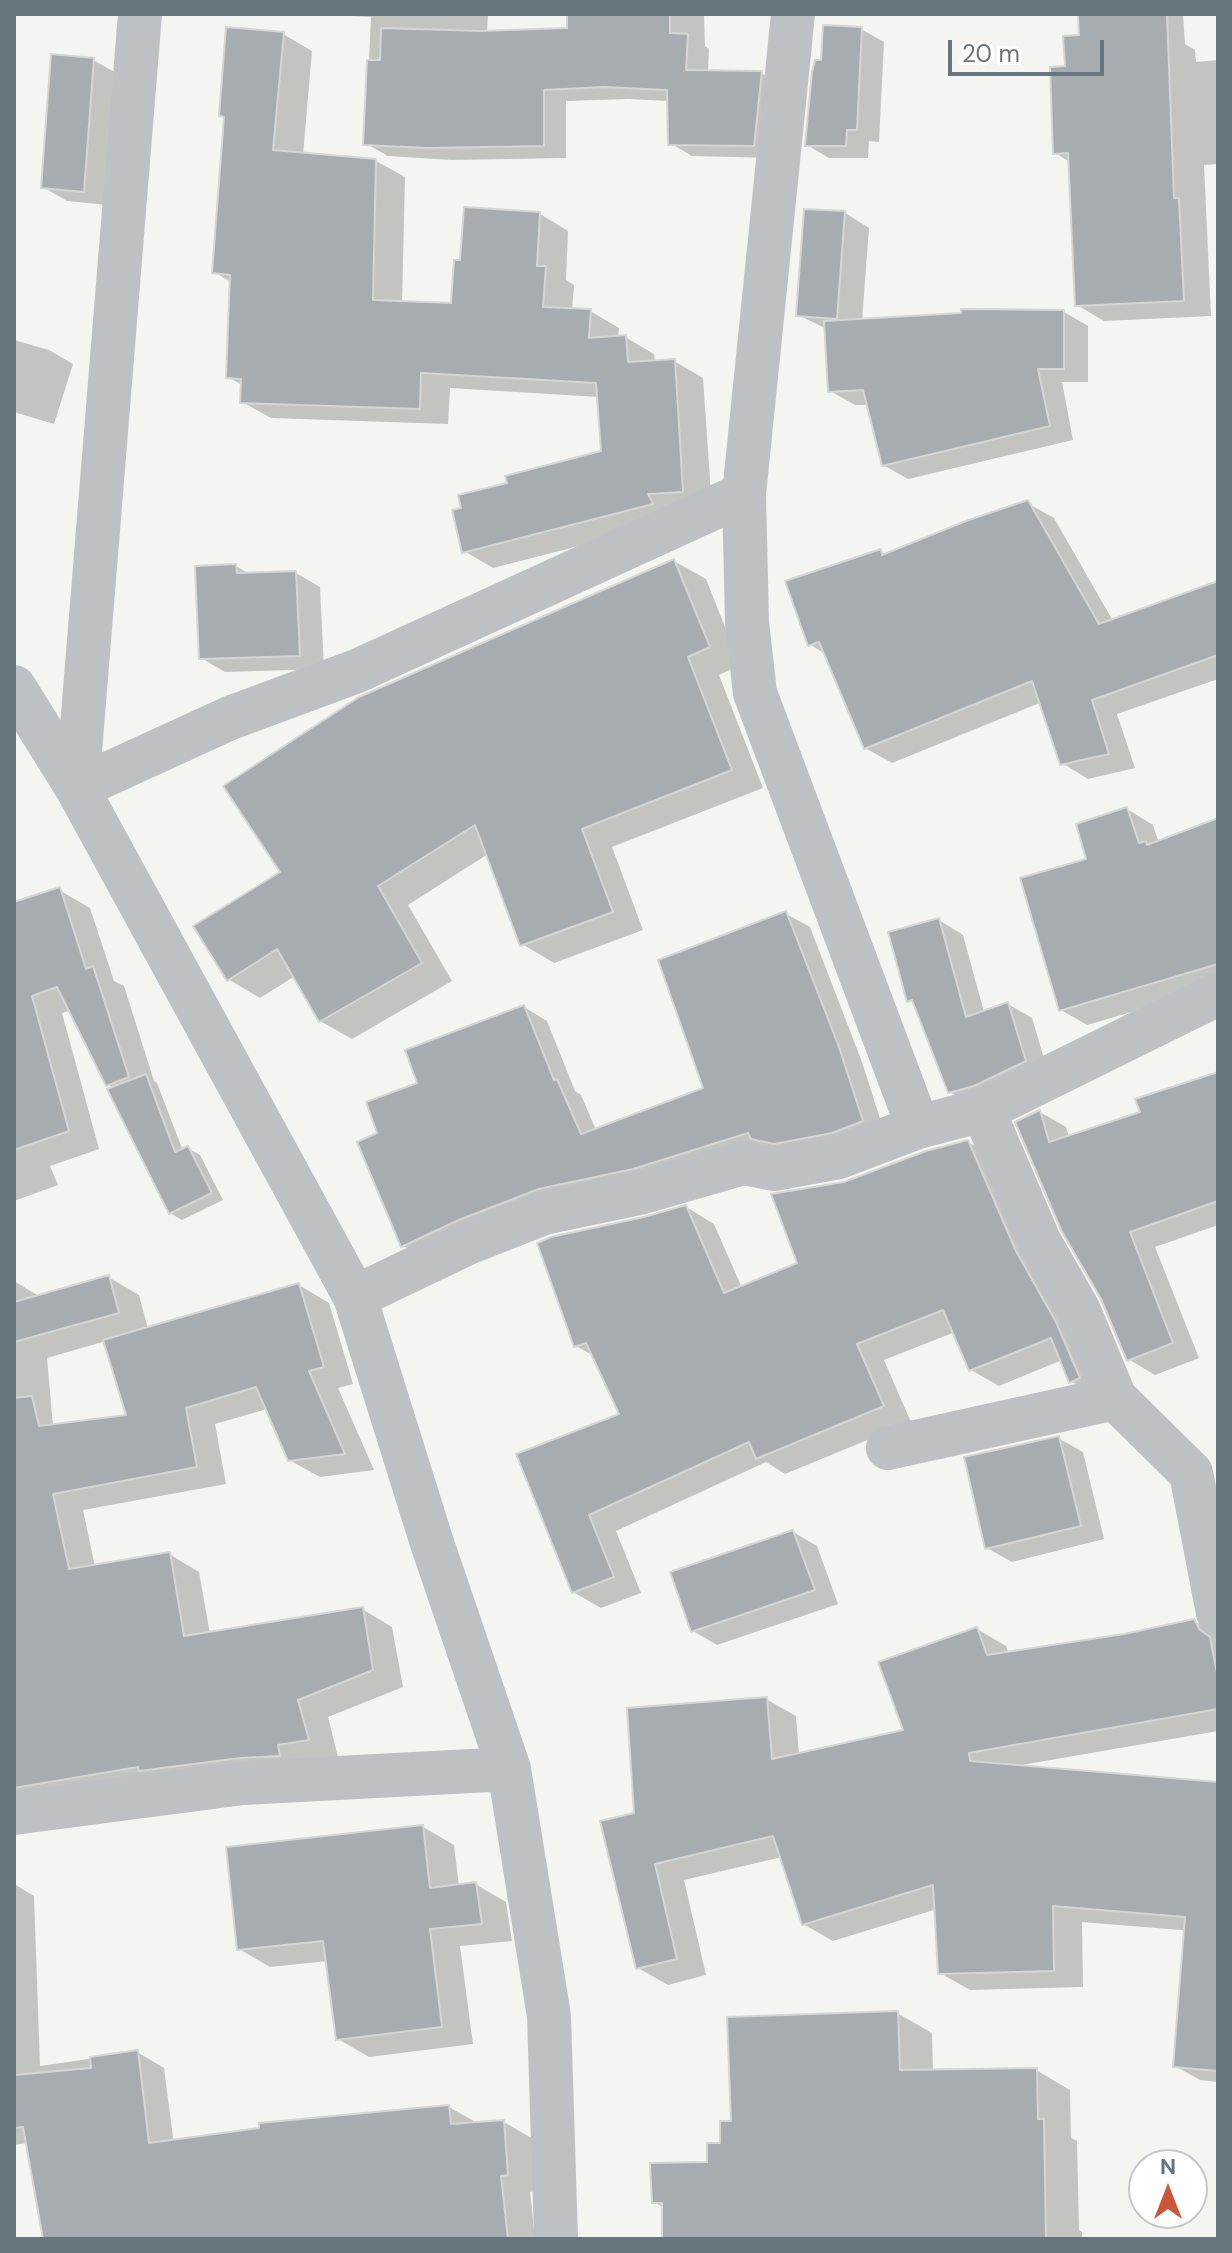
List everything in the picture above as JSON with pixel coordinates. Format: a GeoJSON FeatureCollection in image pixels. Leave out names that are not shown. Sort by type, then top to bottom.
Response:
{"type":"FeatureCollection","features":[{"type":"Feature","properties":{"kind":"street"},"geometry":{"type":"LineString","coordinates":[[77,788],[140,14]]}},
{"type":"Feature","properties":{"kind":"street"},"geometry":{"type":"LineString","coordinates":[[793,14],[744,494],[747,622],[755,693],[918,1127]]}},
{"type":"Feature","properties":{"kind":"street"},"geometry":{"type":"LineString","coordinates":[[77,788],[230,718],[357,671],[744,494]]}},
{"type":"Feature","properties":{"kind":"street"},"geometry":{"type":"LineString","coordinates":[[14,687],[77,788],[355,1297],[432,1543],[509,1769],[549,2016],[556,2239]]}},
{"type":"Feature","properties":{"kind":"street"},"geometry":{"type":"LineString","coordinates":[[355,1297],[470,1242],[544,1213],[639,1193],[743,1163],[774,1169],[839,1157],[918,1127],[983,1110],[1218,994]]}},
{"type":"Feature","properties":{"kind":"street"},"geometry":{"type":"LineString","coordinates":[[983,1110],[1039,1241],[1079,1311],[1115,1398],[1191,1473],[1218,1613]]}},
{"type":"Feature","properties":{"kind":"street"},"geometry":{"type":"LineString","coordinates":[[888,1448],[1115,1398]]}},
{"type":"Feature","properties":{"kind":"street"},"geometry":{"type":"LineString","coordinates":[[14,1813],[243,1783],[509,1769]]}},
{"type":"Feature","properties":{"kind":"building"},"geometry":{"type":"Polygon","coordinates":[[[567,14],[670,14],[670,33],[688,34],[686,70],[762,71],[754,146],[668,145],[667,90],[604,87],[544,90],[544,146],[428,148],[363,145],[367,60],[380,60],[381,28],[481,31],[567,28],[567,14]]]}},
{"type":"Feature","properties":{"kind":"building"},"geometry":{"type":"Polygon","coordinates":[[[1078,14],[1167,14],[1174,198],[1179,198],[1184,301],[1075,306],[1068,153],[1053,154],[1050,67],[1065,66],[1063,36],[1079,35],[1078,14]]]}},
{"type":"Feature","properties":{"kind":"building"},"geometry":{"type":"Polygon","coordinates":[[[823,25],[862,27],[857,130],[847,130],[846,146],[805,146],[812,72],[815,60],[821,60],[823,25]]]}},
{"type":"Feature","properties":{"kind":"building"},"geometry":{"type":"Polygon","coordinates":[[[226,27],[284,32],[273,150],[376,159],[373,300],[451,303],[454,260],[460,260],[464,207],[540,212],[537,266],[546,266],[543,307],[591,309],[589,338],[626,335],[628,362],[675,359],[683,492],[648,494],[653,504],[462,553],[452,510],[461,508],[458,495],[507,483],[505,476],[601,451],[596,383],[421,373],[420,409],[240,403],[241,379],[226,378],[230,275],[212,273],[224,117],[219,116],[226,27]]]}},
{"type":"Feature","properties":{"kind":"building"},"geometry":{"type":"Polygon","coordinates":[[[51,54],[94,58],[84,192],[41,188],[51,54]]]}},
{"type":"Feature","properties":{"kind":"building"},"geometry":{"type":"Polygon","coordinates":[[[804,209],[845,211],[837,319],[796,316],[804,209]]]}},
{"type":"Feature","properties":{"kind":"building"},"geometry":{"type":"Polygon","coordinates":[[[961,309],[1064,310],[1064,369],[1038,369],[1050,426],[882,466],[863,390],[828,392],[824,321],[961,313],[961,309]]]}},
{"type":"Feature","properties":{"kind":"building"},"geometry":{"type":"Polygon","coordinates":[[[1028,500],[1099,624],[1218,581],[1218,655],[1092,700],[1109,754],[1060,765],[1032,681],[864,749],[819,642],[808,646],[785,581],[881,549],[882,555],[1028,500]]]}},
{"type":"Feature","properties":{"kind":"building"},"geometry":{"type":"Polygon","coordinates":[[[674,559],[710,647],[688,657],[732,770],[582,829],[613,912],[520,946],[475,825],[378,886],[422,963],[319,1022],[277,949],[227,981],[193,926],[280,872],[223,786],[359,697],[674,559]]]}},
{"type":"Feature","properties":{"kind":"building"},"geometry":{"type":"Polygon","coordinates":[[[236,564],[237,573],[296,571],[300,656],[199,659],[195,566],[236,564]]]}},
{"type":"Feature","properties":{"kind":"building"},"geometry":{"type":"Polygon","coordinates":[[[1127,807],[1139,843],[1146,841],[1147,845],[1218,818],[1218,964],[1059,1011],[1020,878],[1086,859],[1076,824],[1127,807]]]}},
{"type":"Feature","properties":{"kind":"building"},"geometry":{"type":"Polygon","coordinates":[[[60,887],[86,969],[93,966],[129,1077],[106,1086],[57,987],[32,996],[69,1131],[14,1150],[14,902],[60,887]]]}},
{"type":"Feature","properties":{"kind":"building"},"geometry":{"type":"Polygon","coordinates":[[[786,911],[839,1047],[863,1121],[832,1133],[774,1144],[751,1139],[748,1133],[633,1169],[539,1189],[461,1219],[401,1247],[357,1142],[377,1133],[366,1102],[417,1083],[405,1050],[524,1005],[554,1080],[557,1079],[581,1134],[703,1088],[658,960],[786,911]]]}},
{"type":"Feature","properties":{"kind":"building"},"geometry":{"type":"Polygon","coordinates":[[[939,918],[966,1017],[1008,1002],[1026,1061],[974,1086],[948,1093],[912,1000],[907,1002],[888,932],[939,918]]]}},
{"type":"Feature","properties":{"kind":"building"},"geometry":{"type":"Polygon","coordinates":[[[1218,1072],[1218,1201],[1130,1232],[1173,1343],[1127,1361],[1101,1299],[1061,1230],[1015,1122],[1040,1110],[1049,1142],[1140,1112],[1135,1099],[1218,1072]]]}},
{"type":"Feature","properties":{"kind":"building"},"geometry":{"type":"Polygon","coordinates":[[[146,1074],[175,1152],[188,1146],[212,1193],[169,1214],[107,1089],[146,1074]]]}},
{"type":"Feature","properties":{"kind":"building"},"geometry":{"type":"Polygon","coordinates":[[[968,1140],[1016,1251],[1056,1322],[1080,1378],[1069,1383],[1051,1338],[969,1371],[943,1310],[857,1344],[884,1406],[756,1459],[749,1442],[589,1515],[614,1577],[572,1593],[516,1454],[619,1414],[586,1343],[574,1347],[537,1243],[686,1205],[724,1293],[797,1263],[771,1194],[844,1182],[926,1151],[968,1140]]]}},
{"type":"Feature","properties":{"kind":"building"},"geometry":{"type":"Polygon","coordinates":[[[109,1275],[119,1313],[14,1342],[14,1302],[109,1275]]]}},
{"type":"Feature","properties":{"kind":"building"},"geometry":{"type":"Polygon","coordinates":[[[299,1283],[324,1367],[309,1371],[345,1454],[288,1461],[256,1387],[186,1408],[197,1467],[53,1494],[69,1569],[170,1552],[184,1636],[363,1607],[373,1670],[298,1700],[309,1740],[278,1745],[280,1756],[139,1771],[138,1767],[14,1788],[14,1398],[32,1396],[39,1426],[126,1415],[103,1340],[299,1283]]]}},
{"type":"Feature","properties":{"kind":"building"},"geometry":{"type":"Polygon","coordinates":[[[1059,1436],[1081,1526],[985,1549],[964,1457],[1059,1436]]]}},
{"type":"Feature","properties":{"kind":"building"},"geometry":{"type":"Polygon","coordinates":[[[793,1530],[815,1590],[691,1632],[670,1572],[793,1530]]]}},
{"type":"Feature","properties":{"kind":"building"},"geometry":{"type":"Polygon","coordinates":[[[1194,1619],[1200,1630],[1210,1637],[1218,1678],[1218,1709],[969,1753],[970,1761],[1218,1782],[1218,2071],[1173,2067],[1185,1917],[1053,1906],[1054,1971],[938,1974],[933,1885],[802,1925],[773,1836],[655,1864],[677,1959],[636,1969],[600,1821],[634,1813],[627,1708],[767,1697],[772,1759],[903,1730],[878,1662],[977,1627],[987,1655],[1124,1634],[1194,1619]]]}},
{"type":"Feature","properties":{"kind":"building"},"geometry":{"type":"Polygon","coordinates":[[[423,1825],[430,1888],[476,1882],[482,1924],[430,1929],[442,2027],[336,2040],[323,1941],[237,1950],[226,1847],[423,1825]]]}},
{"type":"Feature","properties":{"kind":"building"},"geometry":{"type":"Polygon","coordinates":[[[898,2011],[900,2070],[1037,2068],[1038,2119],[1044,2119],[1046,2239],[662,2239],[662,2203],[652,2203],[650,2163],[707,2162],[707,2143],[720,2143],[720,2121],[731,2121],[727,2017],[898,2011]]]}},
{"type":"Feature","properties":{"kind":"building"},"geometry":{"type":"Polygon","coordinates":[[[138,2050],[149,2143],[259,2128],[259,2123],[449,2105],[451,2124],[504,2120],[508,2175],[501,2176],[508,2239],[43,2239],[23,2127],[14,2128],[14,2075],[91,2068],[90,2057],[138,2050]]]}}]}
